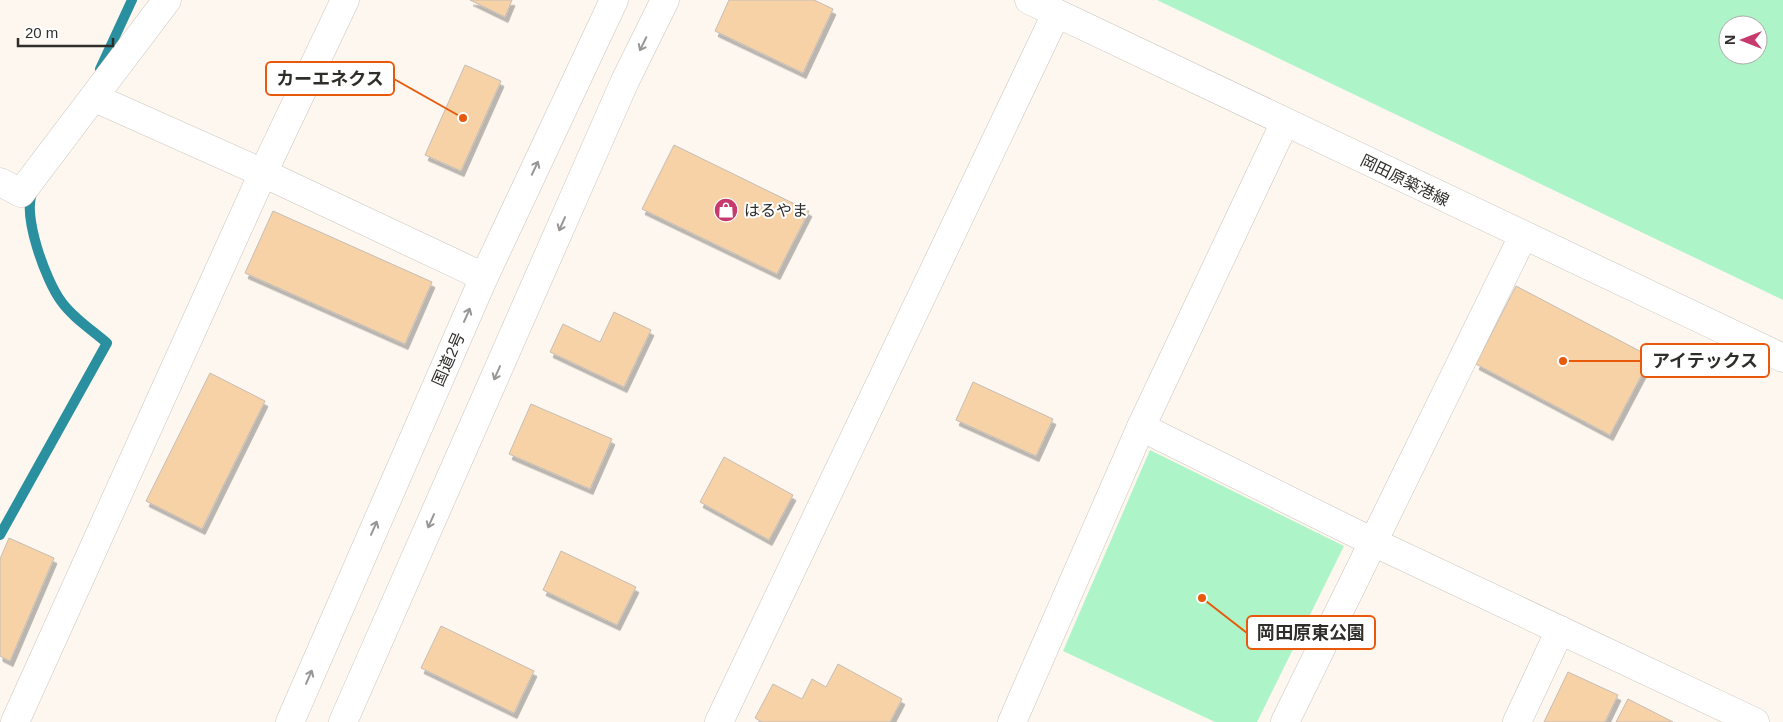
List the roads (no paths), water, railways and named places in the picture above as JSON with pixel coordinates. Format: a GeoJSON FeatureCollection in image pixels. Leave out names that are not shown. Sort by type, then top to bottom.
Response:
{"type":"FeatureCollection","features":[{"type":"Feature","properties":{"kind":"main road"},"geometry":{"type":"LineString","coordinates":[[0,182],[20,193],[95,98],[167,0]]}},
{"type":"Feature","properties":{"kind":"main road"},"geometry":{"type":"LineString","coordinates":[[15,722],[263,173],[345,0]]}},
{"type":"Feature","properties":{"kind":"main road","name":"国道2号"},"geometry":{"type":"LineString","coordinates":[[290,722],[484,277],[614,0]]}},
{"type":"Feature","properties":{"kind":"main road"},"geometry":{"type":"LineString","coordinates":[[343,722],[625,81],[665,0]]}},
{"type":"Feature","properties":{"kind":"main road","name":"岡田原築港線"},"geometry":{"type":"LineString","coordinates":[[1029,0],[1783,358]]}},
{"type":"Feature","properties":{"kind":"main road"},"geometry":{"type":"LineString","coordinates":[[719,722],[1056,14]]}},
{"type":"Feature","properties":{"kind":"main road"},"geometry":{"type":"LineString","coordinates":[[95,98],[263,173],[484,277]]}},
{"type":"Feature","properties":{"kind":"main road"},"geometry":{"type":"LineString","coordinates":[[1012,722],[1141,427],[1285,122]]}},
{"type":"Feature","properties":{"kind":"main road"},"geometry":{"type":"LineString","coordinates":[[1285,722],[1523,236]]}},
{"type":"Feature","properties":{"kind":"main road"},"geometry":{"type":"LineString","coordinates":[[1141,427],[1373,542],[1755,722]]}},
{"type":"Feature","properties":{"kind":"main road"},"geometry":{"type":"LineString","coordinates":[[1517,722],[1560,630]]}},
{"type":"Feature","properties":{"kind":"waterway"},"geometry":{"type":"LineString","coordinates":[[100,69],[132,0]]}},
{"type":"Feature","properties":{"kind":"waterway"},"geometry":{"type":"LineString","coordinates":[[0,535],[107,343],[76,318],[55,291],[42,263],[33,230],[30,215],[30,202],[33,192]]}},
{"type":"Feature","properties":{"kind":"place","name":"カーエネクス"},"geometry":{"type":"Point","coordinates":[463,118]}},
{"type":"Feature","properties":{"kind":"place","name":"はるやま"},"geometry":{"type":"Point","coordinates":[726,210]}},
{"type":"Feature","properties":{"kind":"place","name":"アイテックス"},"geometry":{"type":"Point","coordinates":[1563,361]}},
{"type":"Feature","properties":{"kind":"place","name":"岡田原東公園"},"geometry":{"type":"Point","coordinates":[1202,598]}}]}
